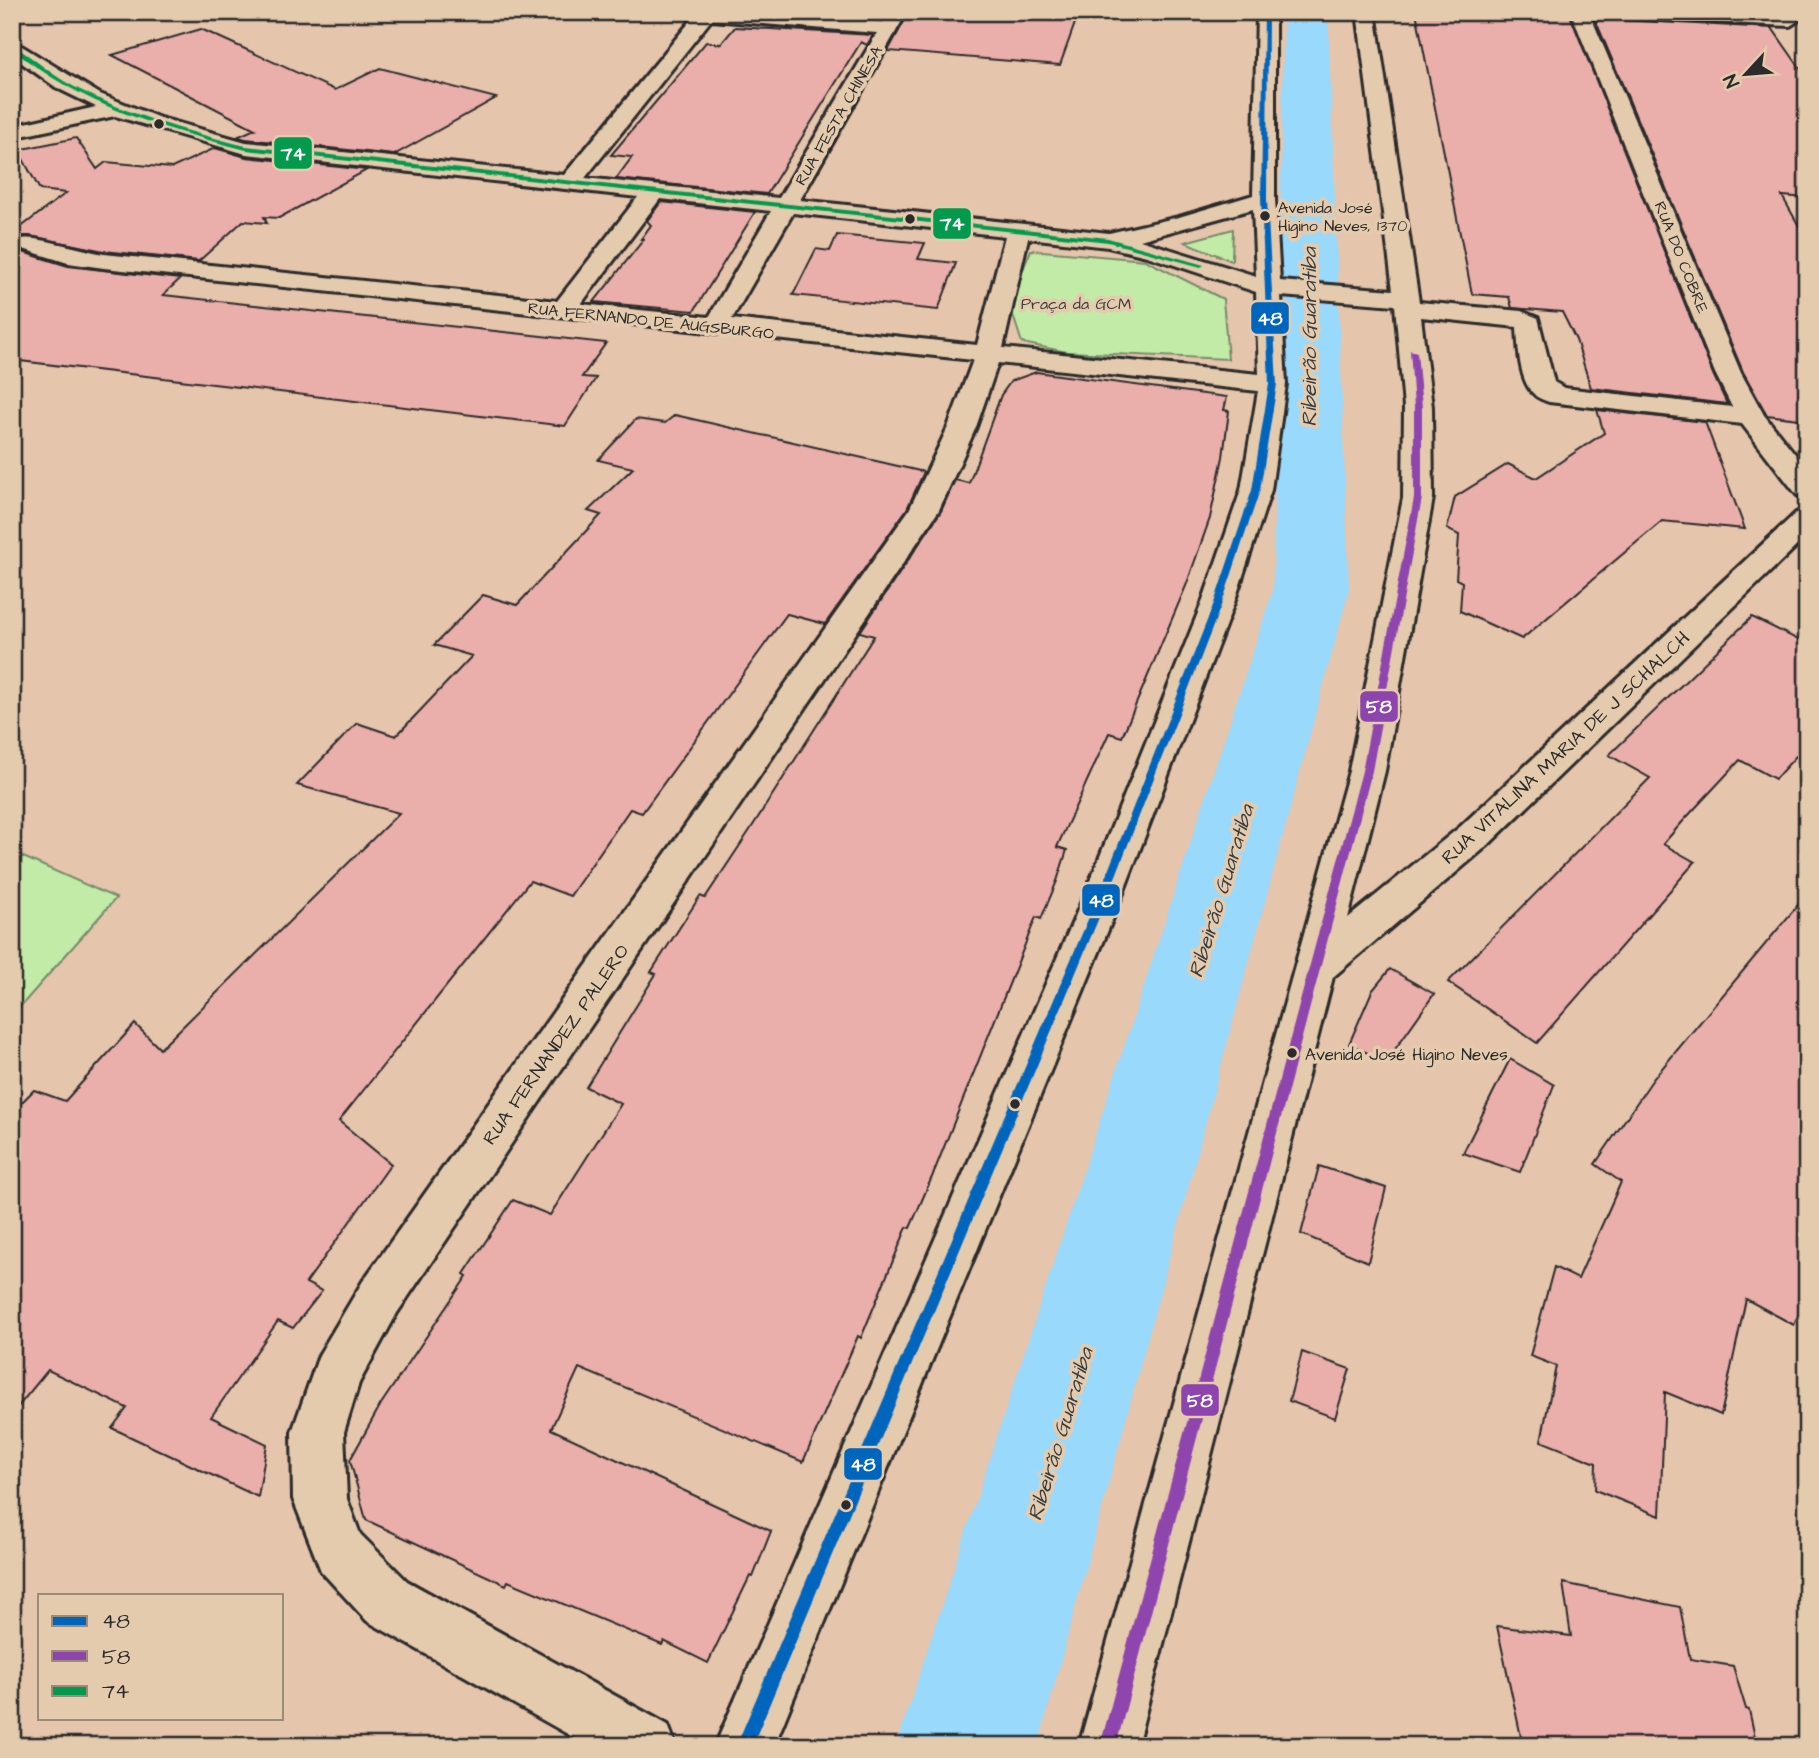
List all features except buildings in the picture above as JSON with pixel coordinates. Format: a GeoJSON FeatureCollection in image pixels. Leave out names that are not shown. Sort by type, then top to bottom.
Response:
{"type":"FeatureCollection","features":[{"type":"Feature","properties":{"kind":"street"},"geometry":{"type":"LineString","coordinates":[[744,1746],[1103,896],[1218,603],[1256,489],[1286,290],[1264,199],[1266,12]]}},
{"type":"Feature","properties":{"kind":"street"},"geometry":{"type":"LineString","coordinates":[[1108,1746],[1367,771],[1418,498],[1418,407],[1396,300],[1366,12]]}},
{"type":"Feature","properties":{"kind":"street","name":"RUA DO COBRE"},"geometry":{"type":"LineString","coordinates":[[1580,12],[1728,373],[1751,417],[1807,489]]}},
{"type":"Feature","properties":{"kind":"street"},"geometry":{"type":"LineString","coordinates":[[1620,12],[1791,21]]}},
{"type":"Feature","properties":{"kind":"street"},"geometry":{"type":"LineString","coordinates":[[570,182],[707,13],[893,20]]}},
{"type":"Feature","properties":{"kind":"street","name":"RUA FESTA CHINESA"},"geometry":{"type":"LineString","coordinates":[[716,326],[893,20]]}},
{"type":"Feature","properties":{"kind":"street"},"geometry":{"type":"LineString","coordinates":[[12,46],[34,66],[69,88],[117,110],[246,148],[1108,240],[1177,257],[1286,290],[1396,300],[1521,319],[1529,323],[1529,343],[1535,369],[1544,390],[1559,396],[1751,417]]}},
{"type":"Feature","properties":{"kind":"street"},"geometry":{"type":"LineString","coordinates":[[12,132],[117,110]]}},
{"type":"Feature","properties":{"kind":"street"},"geometry":{"type":"LineString","coordinates":[[562,311],[655,190]]}},
{"type":"Feature","properties":{"kind":"street"},"geometry":{"type":"LineString","coordinates":[[1108,240],[1184,223],[1264,199]]}},
{"type":"Feature","properties":{"kind":"street","name":"RUA FERNANDEZ PALERO"},"geometry":{"type":"LineString","coordinates":[[647,1746],[387,1601],[341,1552],[320,1499],[318,1433],[337,1373],[380,1297],[924,510],[962,427],[988,355],[1018,230]]}},
{"type":"Feature","properties":{"kind":"street","name":"RUA FERNANDO DE AUGSBURGO"},"geometry":{"type":"LineString","coordinates":[[31,244],[68,256],[104,261],[1273,384]]}},
{"type":"Feature","properties":{"kind":"street","name":"RUA VITALINA MARIA DE J SCHALCH"},"geometry":{"type":"LineString","coordinates":[[1315,968],[1474,836],[1807,519]]}},
{"type":"Feature","properties":{"kind":"green space"},"geometry":{"type":"Polygon","coordinates":[[[1233,229],[1232,261],[1185,242],[1233,229]]]}},
{"type":"Feature","properties":{"kind":"green space","name":"Praça da GCM"},"geometry":{"type":"Polygon","coordinates":[[[1031,250],[1145,260],[1223,299],[1228,359],[1067,352],[1022,343],[1009,303],[1031,250]]]}},
{"type":"Feature","properties":{"kind":"green space"},"geometry":{"type":"Polygon","coordinates":[[[12,852],[116,898],[12,1016],[12,852]]]}},
{"type":"Feature","properties":{"kind":"waterway","name":"Ribeirão Guaratiba"},"geometry":{"type":"LineString","coordinates":[[967,1746],[1311,590],[1306,12]]}},
{"type":"Feature","properties":{"kind":"transit line","name":"48"},"geometry":{"type":"LineString","coordinates":[[744,1746],[1103,896],[1218,603],[1256,490],[1273,384],[1264,199],[1266,12]]}},
{"type":"Feature","properties":{"kind":"transit line","name":"74"},"geometry":{"type":"LineString","coordinates":[[12,46],[64,84],[93,99],[184,132],[246,148],[1108,240],[1201,265]]}},
{"type":"Feature","properties":{"kind":"transit line","name":"58"},"geometry":{"type":"LineString","coordinates":[[1108,1746],[1367,771],[1418,498],[1418,407],[1413,352]]}},
{"type":"Feature","properties":{"kind":"place","name":"Avenida José Higino Neves, 1370"},"geometry":{"type":"Point","coordinates":[1265,216]}},
{"type":"Feature","properties":{"kind":"place","name":"Avenida José Higino Neves"},"geometry":{"type":"Point","coordinates":[1292,1053]}}]}
